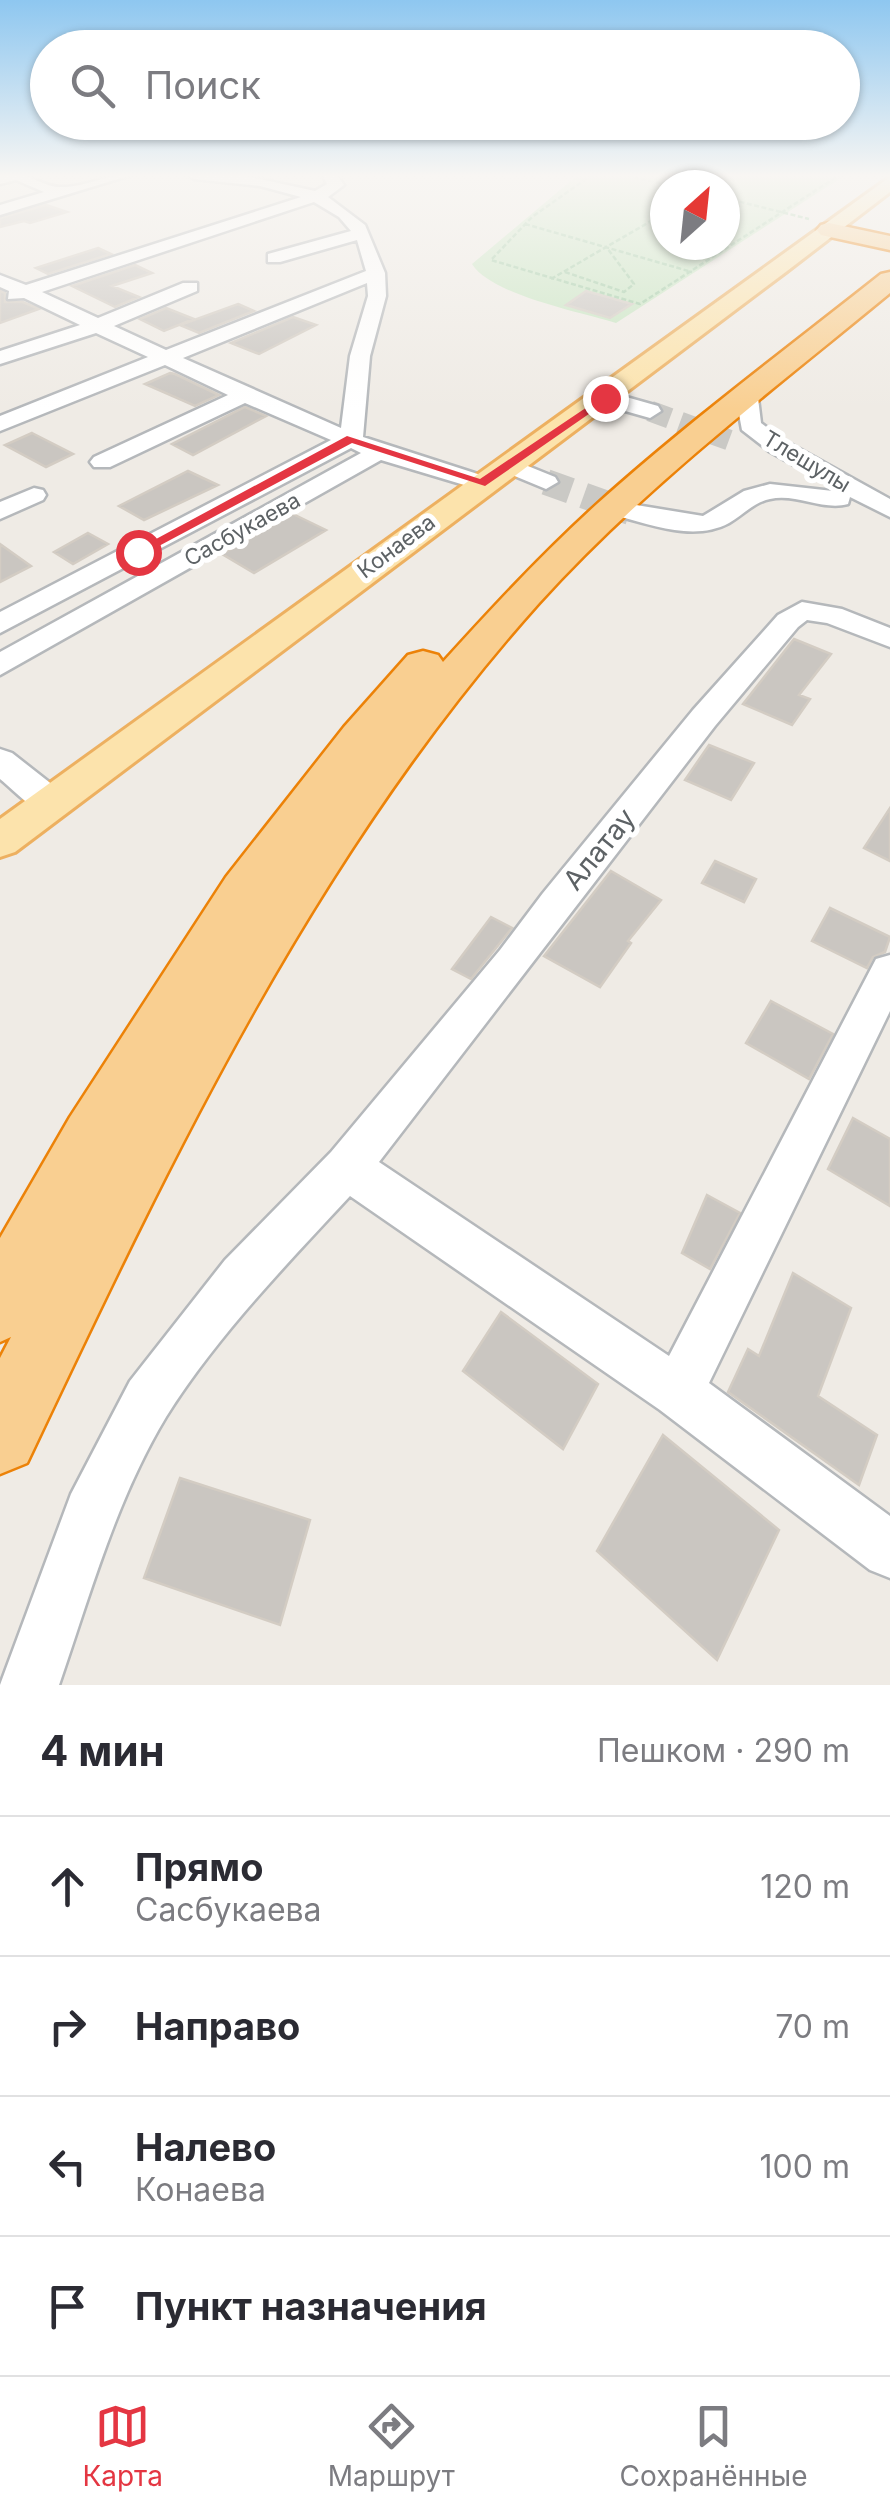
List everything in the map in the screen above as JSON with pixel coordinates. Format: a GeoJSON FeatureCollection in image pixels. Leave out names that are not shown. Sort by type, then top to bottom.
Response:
{"type":"FeatureCollection","features":[{"type":"Feature","properties":{"kind":"highway"},"geometry":{"type":"LineString","coordinates":[[0,1306],[78,1161],[196,966],[308,803],[394,697],[496,584],[577,507],[888,253]]}},
{"type":"Feature","properties":{"kind":"highway"},"geometry":{"type":"LineString","coordinates":[[0,1436],[128,1178],[239,981],[346,816],[427,709],[526,595],[604,517],[738,419],[890,280]]}},
{"type":"Feature","properties":{"kind":"main road","name":"Конаева"},"geometry":{"type":"LineString","coordinates":[[0,841],[798,253]]}},
{"type":"Feature","properties":{"kind":"street"},"geometry":{"type":"LineString","coordinates":[[0,301],[146,253]]}},
{"type":"Feature","properties":{"kind":"street"},"geometry":{"type":"LineString","coordinates":[[274,258],[293,253]]}},
{"type":"Feature","properties":{"kind":"street"},"geometry":{"type":"LineString","coordinates":[[351,439],[360,356],[377,296],[376,272],[369,253]]}},
{"type":"Feature","properties":{"kind":"street"},"geometry":{"type":"LineString","coordinates":[[0,424],[376,272]]}},
{"type":"Feature","properties":{"kind":"street"},"geometry":{"type":"LineString","coordinates":[[0,280],[379,452],[481,483]]}},
{"type":"Feature","properties":{"kind":"street"},"geometry":{"type":"LineString","coordinates":[[0,358],[190,288]]}},
{"type":"Feature","properties":{"kind":"street"},"geometry":{"type":"LineString","coordinates":[[102,462],[245,394]]}},
{"type":"Feature","properties":{"kind":"street"},"geometry":{"type":"LineString","coordinates":[[605,398],[650,412]]}},
{"type":"Feature","properties":{"kind":"street"},"geometry":{"type":"LineString","coordinates":[[738,419],[838,499]]}},
{"type":"Feature","properties":{"kind":"street","name":"Тлешулы"},"geometry":{"type":"LineString","coordinates":[[738,419],[889,508]]}},
{"type":"Feature","properties":{"kind":"street","name":"Сасбукаева"},"geometry":{"type":"LineString","coordinates":[[0,624],[45,591],[351,439]]}},
{"type":"Feature","properties":{"kind":"street","name":"Сасбукаева"},"geometry":{"type":"LineString","coordinates":[[0,664],[379,452]]}},
{"type":"Feature","properties":{"kind":"street"},"geometry":{"type":"LineString","coordinates":[[508,465],[546,482]]}},
{"type":"Feature","properties":{"kind":"street"},"geometry":{"type":"LineString","coordinates":[[630,512],[698,524],[714,521],[758,493],[768,491],[889,508]]}},
{"type":"Feature","properties":{"kind":"street"},"geometry":{"type":"LineString","coordinates":[[0,511],[34,495]]}},
{"type":"Feature","properties":{"kind":"street","name":"Алатау"},"geometry":{"type":"LineString","coordinates":[[28,1685],[90,1513],[148,1399],[242,1277],[347,1166],[514,962],[556,903],[704,718],[788,621],[802,610],[832,615],[890,638]]}},
{"type":"Feature","properties":{"kind":"street"},"geometry":{"type":"LineString","coordinates":[[0,760],[52,802]]}},
{"type":"Feature","properties":{"kind":"street"},"geometry":{"type":"LineString","coordinates":[[678,1392],[890,972]]}},
{"type":"Feature","properties":{"kind":"street"},"geometry":{"type":"LineString","coordinates":[[347,1166],[678,1392],[890,1550]]}},
{"type":"Feature","properties":{"kind":"path"},"geometry":{"type":"LineString","coordinates":[[498,253],[491,260],[640,304],[722,253]]}},
{"type":"Feature","properties":{"kind":"path"},"geometry":{"type":"LineString","coordinates":[[551,279],[599,253]]}},
{"type":"Feature","properties":{"kind":"path"},"geometry":{"type":"LineString","coordinates":[[564,272],[624,292],[634,284],[610,253]]}},
{"type":"Feature","properties":{"kind":"path"},"geometry":{"type":"LineString","coordinates":[[623,253],[692,272]]}},
{"type":"Feature","properties":{"kind":"green space"},"geometry":{"type":"Polygon","coordinates":[[[486,253],[650,253],[650,260],[714,260],[616,323],[498,285],[472,264],[486,253]]]}},
{"type":"Feature","properties":{"kind":"building"},"geometry":{"type":"Polygon","coordinates":[[[84,253],[111,254],[48,274],[36,268],[84,253]]]}},
{"type":"Feature","properties":{"kind":"building"},"geometry":{"type":"Polygon","coordinates":[[[135,265],[152,273],[112,286],[139,297],[115,307],[72,286],[135,265]]]}},
{"type":"Feature","properties":{"kind":"building"},"geometry":{"type":"Polygon","coordinates":[[[0,291],[5,293],[5,302],[23,302],[39,309],[0,323],[0,291]]]}},
{"type":"Feature","properties":{"kind":"building"},"geometry":{"type":"Polygon","coordinates":[[[586,291],[632,304],[610,318],[566,305],[586,291]]]}},
{"type":"Feature","properties":{"kind":"building"},"geometry":{"type":"Polygon","coordinates":[[[238,304],[254,311],[199,333],[180,325],[238,304]]]}},
{"type":"Feature","properties":{"kind":"building"},"geometry":{"type":"Polygon","coordinates":[[[166,308],[194,319],[164,331],[140,319],[166,308]]]}},
{"type":"Feature","properties":{"kind":"building"},"geometry":{"type":"Polygon","coordinates":[[[293,317],[316,325],[259,354],[231,343],[293,317]]]}},
{"type":"Feature","properties":{"kind":"building"},"geometry":{"type":"Polygon","coordinates":[[[170,373],[219,395],[195,406],[145,384],[170,373]]]}},
{"type":"Feature","properties":{"kind":"building"},"geometry":{"type":"Polygon","coordinates":[[[245,407],[266,416],[193,455],[172,444],[245,407]]]}},
{"type":"Feature","properties":{"kind":"building"},"geometry":{"type":"Polygon","coordinates":[[[32,433],[73,454],[46,467],[5,445],[32,433]]]}},
{"type":"Feature","properties":{"kind":"building"},"geometry":{"type":"Polygon","coordinates":[[[188,471],[218,485],[144,520],[119,506],[188,471]]]}},
{"type":"Feature","properties":{"kind":"building"},"geometry":{"type":"Polygon","coordinates":[[[293,514],[326,530],[254,573],[222,554],[293,514]]]}},
{"type":"Feature","properties":{"kind":"building"},"geometry":{"type":"Polygon","coordinates":[[[88,533],[108,544],[73,564],[54,552],[88,533]]]}},
{"type":"Feature","properties":{"kind":"building"},"geometry":{"type":"Polygon","coordinates":[[[0,544],[31,566],[0,582],[0,544]]]}},
{"type":"Feature","properties":{"kind":"building"},"geometry":{"type":"Polygon","coordinates":[[[794,639],[831,654],[799,695],[810,699],[792,725],[743,704],[794,639]]]}},
{"type":"Feature","properties":{"kind":"building"},"geometry":{"type":"Polygon","coordinates":[[[709,745],[754,763],[731,800],[685,780],[709,745]]]}},
{"type":"Feature","properties":{"kind":"building"},"geometry":{"type":"Polygon","coordinates":[[[890,808],[890,861],[864,848],[890,808]]]}},
{"type":"Feature","properties":{"kind":"building"},"geometry":{"type":"Polygon","coordinates":[[[715,861],[756,879],[744,902],[702,883],[715,861]]]}},
{"type":"Feature","properties":{"kind":"building"},"geometry":{"type":"Polygon","coordinates":[[[611,871],[661,900],[628,941],[631,943],[600,987],[544,956],[611,871]]]}},
{"type":"Feature","properties":{"kind":"building"},"geometry":{"type":"Polygon","coordinates":[[[830,908],[890,937],[885,952],[873,957],[867,968],[812,941],[830,908]]]}},
{"type":"Feature","properties":{"kind":"building"},"geometry":{"type":"Polygon","coordinates":[[[491,917],[512,928],[471,979],[452,969],[491,917]]]}},
{"type":"Feature","properties":{"kind":"building"},"geometry":{"type":"Polygon","coordinates":[[[771,1001],[833,1034],[809,1079],[746,1043],[771,1001]]]}},
{"type":"Feature","properties":{"kind":"building"},"geometry":{"type":"Polygon","coordinates":[[[853,1118],[890,1139],[890,1206],[828,1169],[853,1118]]]}},
{"type":"Feature","properties":{"kind":"building"},"geometry":{"type":"Polygon","coordinates":[[[707,1195],[740,1213],[710,1269],[682,1253],[707,1195]]]}},
{"type":"Feature","properties":{"kind":"building"},"geometry":{"type":"Polygon","coordinates":[[[793,1273],[851,1308],[818,1396],[877,1435],[859,1485],[728,1392],[748,1349],[759,1356],[793,1273]]]}},
{"type":"Feature","properties":{"kind":"building"},"geometry":{"type":"Polygon","coordinates":[[[501,1312],[598,1384],[563,1449],[463,1371],[501,1312]]]}},
{"type":"Feature","properties":{"kind":"building"},"geometry":{"type":"Polygon","coordinates":[[[663,1435],[779,1530],[717,1660],[597,1551],[663,1435]]]}},
{"type":"Feature","properties":{"kind":"building"},"geometry":{"type":"Polygon","coordinates":[[[180,1478],[310,1520],[280,1625],[144,1578],[180,1478]]]}},
{"type":"Feature","properties":{"kind":"tunnel"},"geometry":{"type":"LineString","coordinates":[[650,411],[729,440]]}},
{"type":"Feature","properties":{"kind":"tunnel"},"geometry":{"type":"LineString","coordinates":[[546,482],[630,512]]}},
{"type":"Feature","properties":{"kind":"route"},"geometry":{"type":"LineString","coordinates":[[138,552],[351,439],[379,452],[481,483],[605,398]]}}]}
